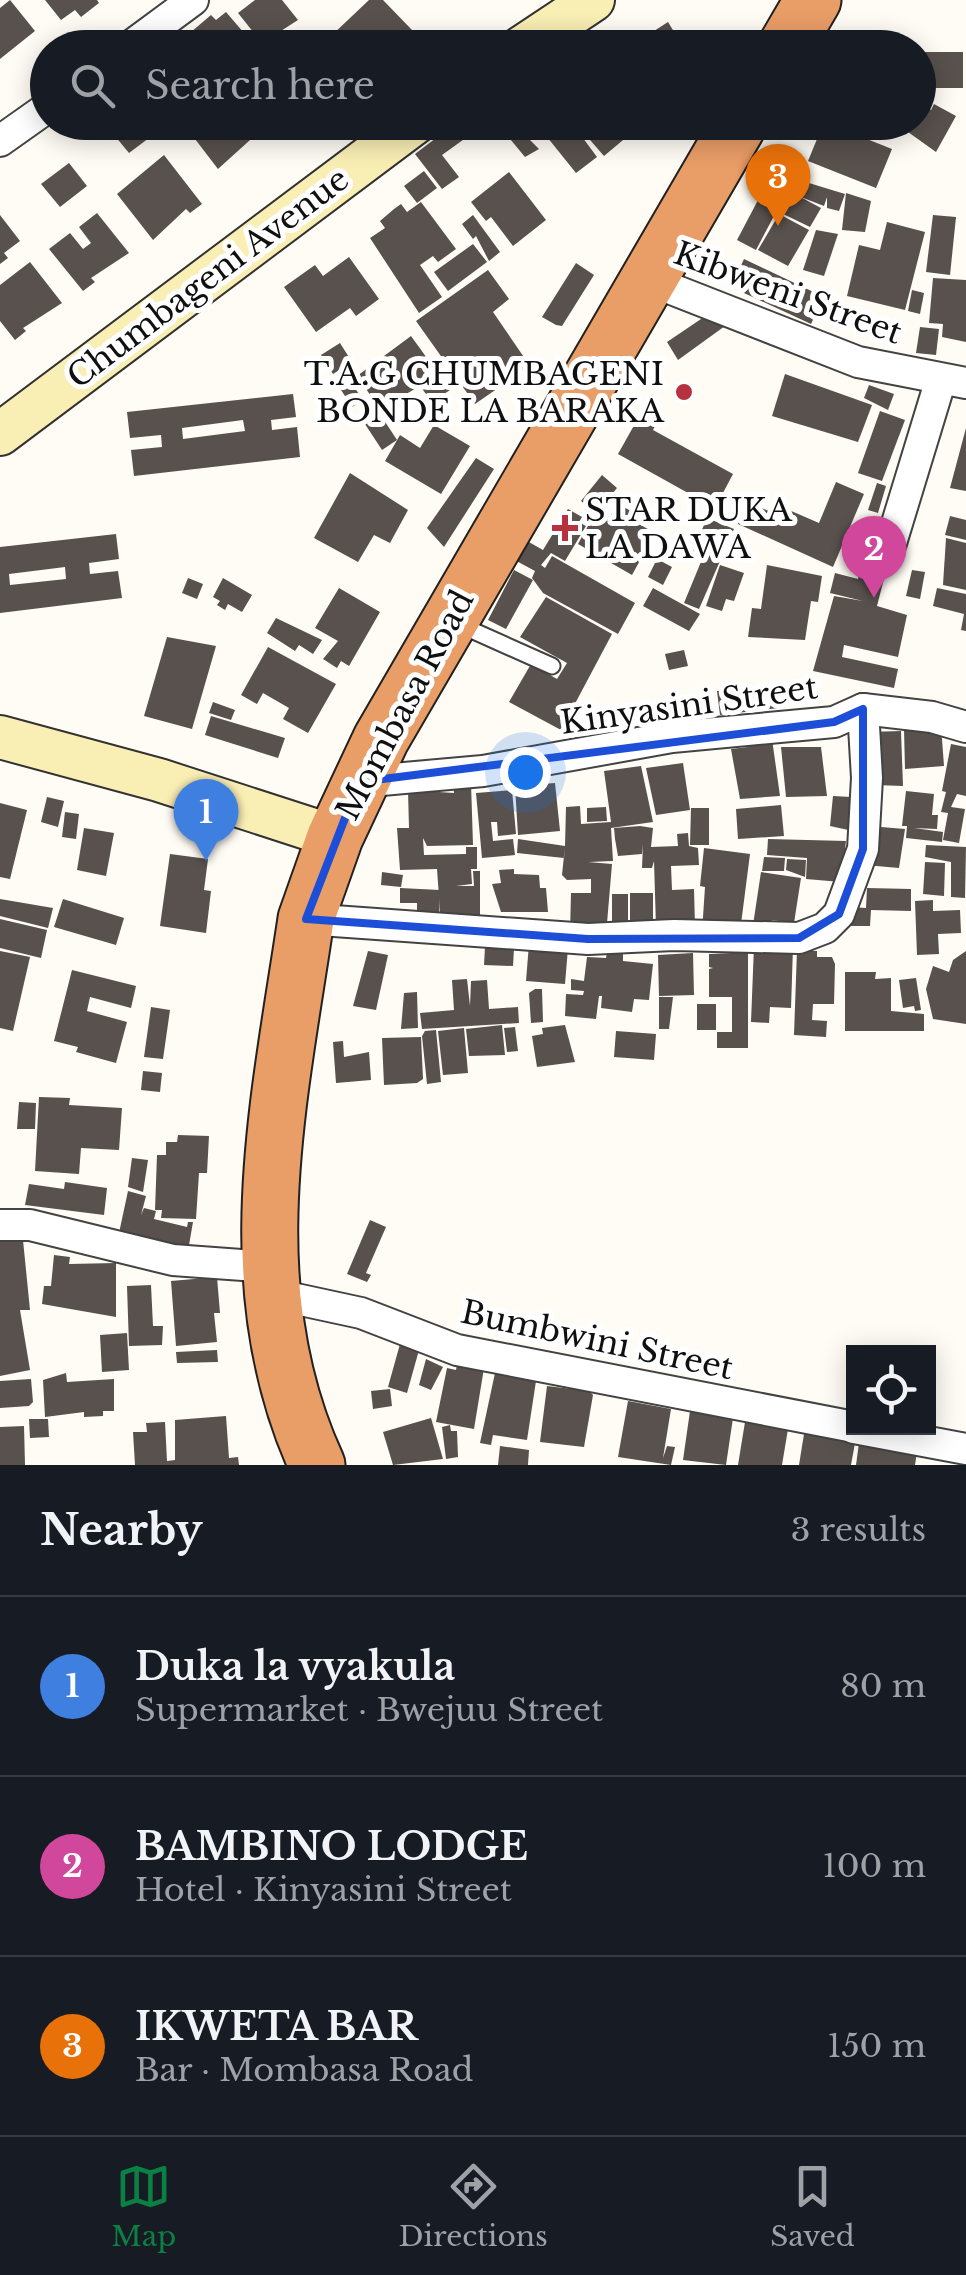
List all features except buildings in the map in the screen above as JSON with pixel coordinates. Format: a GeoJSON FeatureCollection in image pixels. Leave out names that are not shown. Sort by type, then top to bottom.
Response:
{"type":"FeatureCollection","features":[{"type":"Feature","properties":{"kind":"highway"},"geometry":{"type":"LineString","coordinates":[[796,30],[814,0]]}},
{"type":"Feature","properties":{"kind":"highway","name":"Mombasa Road"},"geometry":{"type":"LineString","coordinates":[[317,1465],[292,1399],[271,1280],[272,1153],[306,919],[359,782],[729,140]]}},
{"type":"Feature","properties":{"kind":"street"},"geometry":{"type":"LineString","coordinates":[[152,30],[193,0]]}},
{"type":"Feature","properties":{"kind":"street"},"geometry":{"type":"LineString","coordinates":[[548,30],[593,0]]}},
{"type":"Feature","properties":{"kind":"street"},"geometry":{"type":"LineString","coordinates":[[0,141],[30,120]]}},
{"type":"Feature","properties":{"kind":"street","name":"Chumbageni Avenue"},"geometry":{"type":"LineString","coordinates":[[0,434],[392,140]]}},
{"type":"Feature","properties":{"kind":"street","name":"Kibweni Street"},"geometry":{"type":"LineString","coordinates":[[646,279],[858,362],[953,381]]}},
{"type":"Feature","properties":{"kind":"street"},"geometry":{"type":"LineString","coordinates":[[891,543],[953,381]]}},
{"type":"Feature","properties":{"kind":"street"},"geometry":{"type":"LineString","coordinates":[[306,919],[588,939],[674,935],[799,938],[825,928],[839,914],[863,849],[867,778],[863,709]]}},
{"type":"Feature","properties":{"kind":"street","name":"Kinyasini Street"},"geometry":{"type":"LineString","coordinates":[[359,782],[482,771],[672,737],[834,722],[863,709],[932,717],[966,726]]}},
{"type":"Feature","properties":{"kind":"street"},"geometry":{"type":"LineString","coordinates":[[0,737],[159,780],[335,836]]}},
{"type":"Feature","properties":{"kind":"street","name":"Bumbwini Street"},"geometry":{"type":"LineString","coordinates":[[0,1225],[30,1224],[271,1280],[457,1350],[846,1426]]}},
{"type":"Feature","properties":{"kind":"street","name":"Bumbwini Street"},"geometry":{"type":"LineString","coordinates":[[891,1435],[966,1449]]}},
{"type":"Feature","properties":{"kind":"lane"},"geometry":{"type":"LineString","coordinates":[[450,620],[552,666]]}},
{"type":"Feature","properties":{"kind":"highlighted area"},"geometry":{"type":"Polygon","coordinates":[[[863,709],[863,849],[839,914],[799,938],[588,939],[306,919],[359,782],[834,722],[863,709]]]}},
{"type":"Feature","properties":{"kind":"place","name":"IKWETA BAR"},"geometry":{"type":"Point","coordinates":[778,226]}},
{"type":"Feature","properties":{"kind":"place","name":"T.A.G CHUMBAGENI BONDE LA BARAKA"},"geometry":{"type":"Point","coordinates":[684,392]}},
{"type":"Feature","properties":{"kind":"place","name":"STAR DUKA LA DAWA"},"geometry":{"type":"Point","coordinates":[565,528]}},
{"type":"Feature","properties":{"kind":"place","name":"BAMBINO LODGE"},"geometry":{"type":"Point","coordinates":[874,598]}},
{"type":"Feature","properties":{"kind":"place","name":"Duka la vyakula"},"geometry":{"type":"Point","coordinates":[206,861]}}]}
